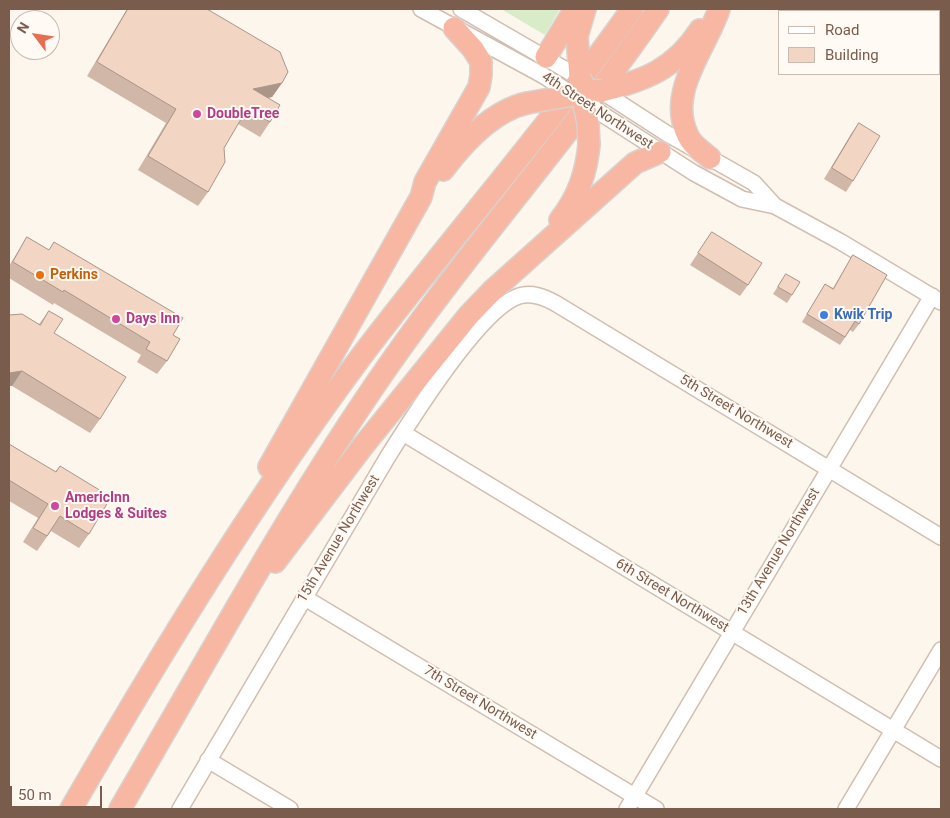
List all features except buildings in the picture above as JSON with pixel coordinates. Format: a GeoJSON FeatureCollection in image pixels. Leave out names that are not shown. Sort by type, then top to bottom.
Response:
{"type":"FeatureCollection","features":[{"type":"Feature","properties":{"kind":"highway"},"geometry":{"type":"LineString","coordinates":[[575,9],[582,90]]}},
{"type":"Feature","properties":{"kind":"highway"},"geometry":{"type":"LineString","coordinates":[[521,265],[528,249],[559,221],[575,198],[584,179],[589,145],[588,122],[582,90],[577,36],[585,9]]}},
{"type":"Feature","properties":{"kind":"highway"},"geometry":{"type":"LineString","coordinates":[[202,588],[362,356],[557,108],[632,9]]}},
{"type":"Feature","properties":{"kind":"highway"},"geometry":{"type":"LineString","coordinates":[[120,809],[305,490],[387,367],[443,290],[615,69],[658,9]]}},
{"type":"Feature","properties":{"kind":"highway"},"geometry":{"type":"LineString","coordinates":[[71,809],[202,588],[421,197],[459,150],[482,127],[507,110],[527,103],[582,90],[640,81],[658,73],[684,52],[713,9]]}},
{"type":"Feature","properties":{"kind":"highway"},"geometry":{"type":"LineString","coordinates":[[710,158],[688,138],[682,118],[682,104],[695,62],[719,9]]}},
{"type":"Feature","properties":{"kind":"highway"},"geometry":{"type":"LineString","coordinates":[[421,197],[425,182],[479,87],[481,62],[457,18]]}},
{"type":"Feature","properties":{"kind":"highway"},"geometry":{"type":"LineString","coordinates":[[218,638],[363,446],[436,355],[492,291],[635,162],[660,152]]}},
{"type":"Feature","properties":{"kind":"street","name":"4th Street Northwest"},"geometry":{"type":"LineString","coordinates":[[421,9],[457,18],[582,90],[710,158],[754,183],[775,206],[937,299]]}},
{"type":"Feature","properties":{"kind":"street","name":"4th Street Northwest"},"geometry":{"type":"LineString","coordinates":[[457,18],[582,90],[660,152],[742,199],[775,206]]}},
{"type":"Feature","properties":{"kind":"street","name":"15th Avenue Northwest"},"geometry":{"type":"LineString","coordinates":[[180,809],[402,433],[445,371],[488,318],[517,296],[528,294]]}},
{"type":"Feature","properties":{"kind":"street","name":"5th Street Northwest"},"geometry":{"type":"LineString","coordinates":[[528,294],[556,302],[941,537]]}},
{"type":"Feature","properties":{"kind":"street","name":"13th Avenue Northwest"},"geometry":{"type":"LineString","coordinates":[[631,803],[829,468],[937,299]]}},
{"type":"Feature","properties":{"kind":"street","name":"6th Street Northwest"},"geometry":{"type":"LineString","coordinates":[[402,433],[941,759]]}},
{"type":"Feature","properties":{"kind":"street","name":"7th Street Northwest"},"geometry":{"type":"LineString","coordinates":[[305,598],[631,803],[656,809]]}},
{"type":"Feature","properties":{"kind":"street"},"geometry":{"type":"LineString","coordinates":[[846,809],[941,650]]}},
{"type":"Feature","properties":{"kind":"street"},"geometry":{"type":"LineString","coordinates":[[208,760],[290,809]]}},
{"type":"Feature","properties":{"kind":"green space"},"geometry":{"type":"Polygon","coordinates":[[[501,9],[560,9],[545,35],[501,9]]]}},
{"type":"Feature","properties":{"kind":"place","name":"DoubleTree"},"geometry":{"type":"Point","coordinates":[197,114]}},
{"type":"Feature","properties":{"kind":"place","name":"Perkins"},"geometry":{"type":"Point","coordinates":[40,275]}},
{"type":"Feature","properties":{"kind":"place","name":"Kwik Trip"},"geometry":{"type":"Point","coordinates":[824,315]}},
{"type":"Feature","properties":{"kind":"place","name":"Days Inn"},"geometry":{"type":"Point","coordinates":[116,319]}},
{"type":"Feature","properties":{"kind":"place","name":"AmericInn Lodges & Suites"},"geometry":{"type":"Point","coordinates":[55,506]}}]}
